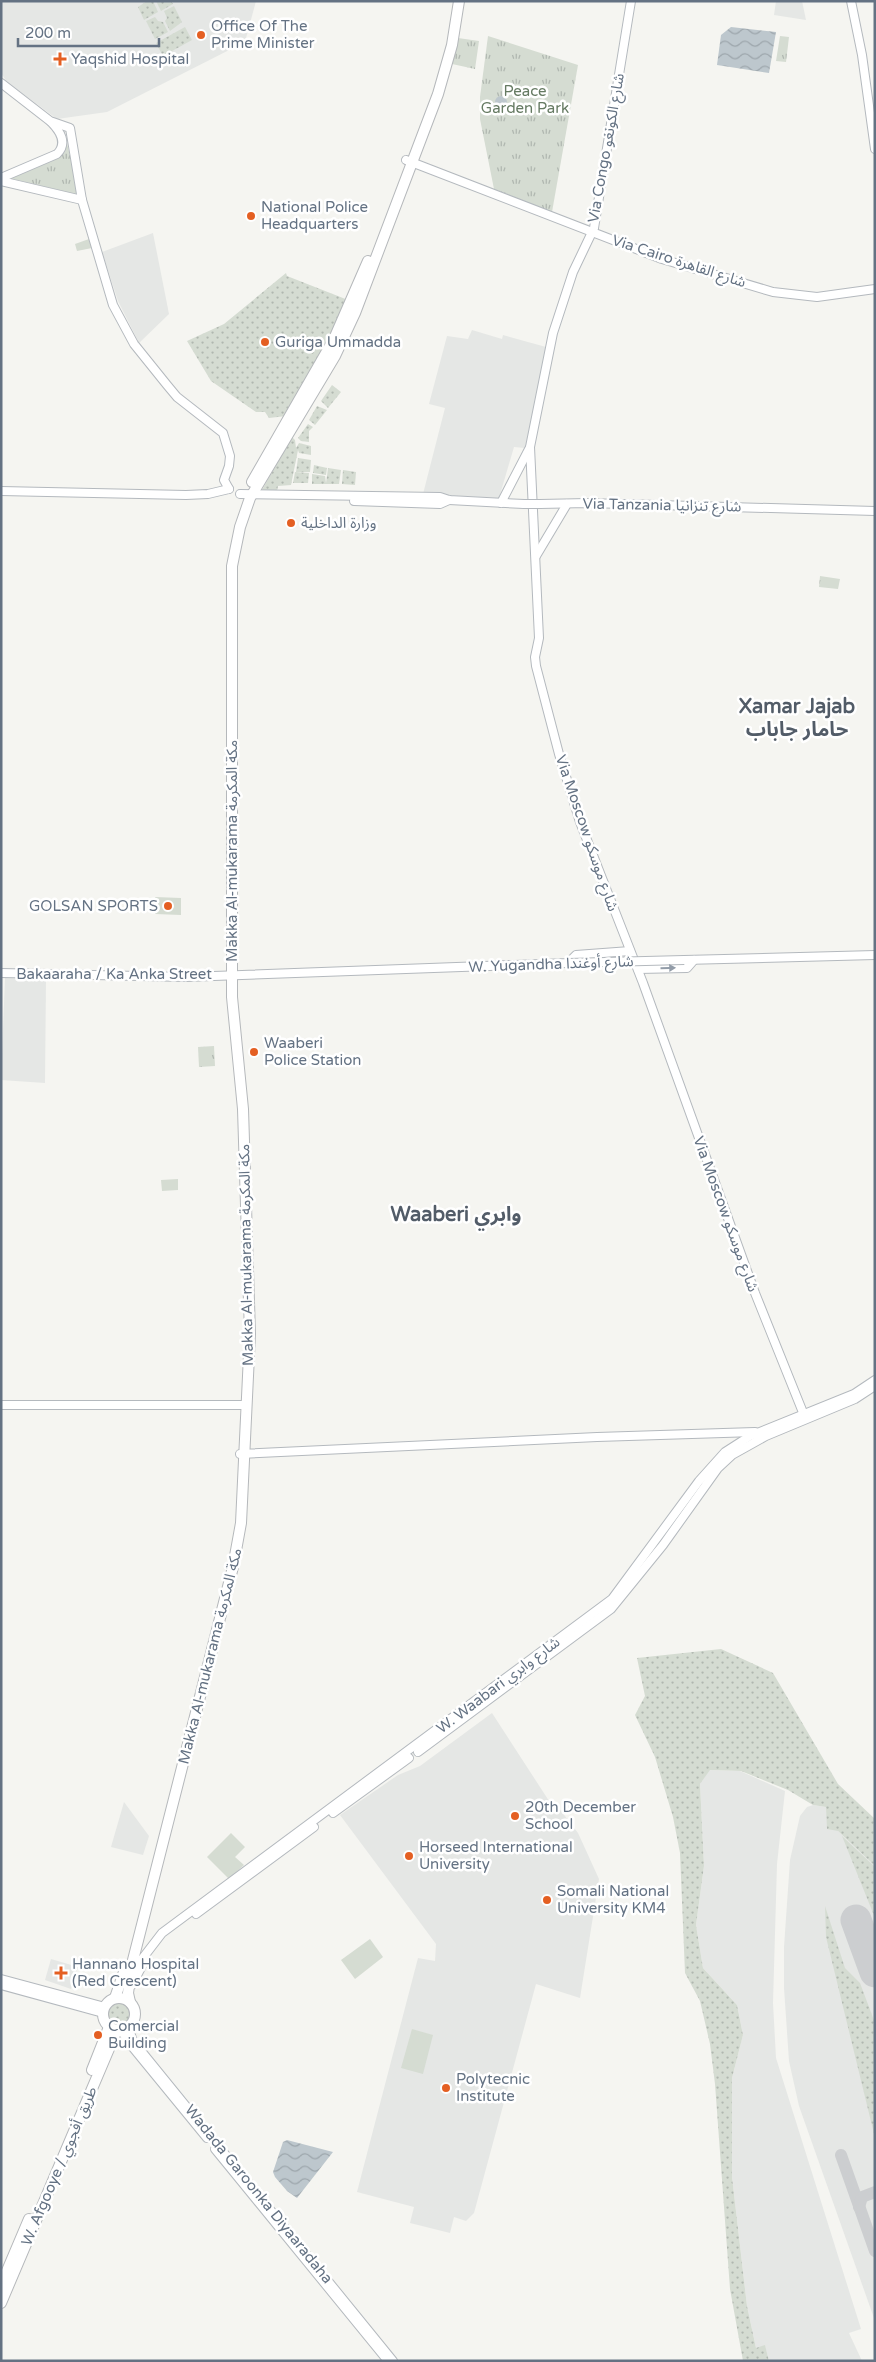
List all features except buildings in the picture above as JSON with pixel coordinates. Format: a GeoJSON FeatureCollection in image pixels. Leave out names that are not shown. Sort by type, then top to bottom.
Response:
{"type":"FeatureCollection","features":[{"type":"Feature","properties":{"kind":"highway"},"geometry":{"type":"LineString","coordinates":[[435,93],[445,52],[453,1]]}},
{"type":"Feature","properties":{"kind":"highway"},"geometry":{"type":"LineString","coordinates":[[435,93],[454,36],[458,1]]}},
{"type":"Feature","properties":{"kind":"highway","name":"Makka Al-mukarama مكة المكرمة"},"geometry":{"type":"LineString","coordinates":[[129,1998],[130,1975],[236,1554],[240,1523],[245,1333],[244,1264],[230,974],[227,570],[233,530],[247,495],[286,430],[335,356],[435,93]]}},
{"type":"Feature","properties":{"kind":"highway","name":"Makka Al-mukarama مكة المكرمة"},"geometry":{"type":"LineString","coordinates":[[115,1997],[126,1967],[150,1877],[224,1580],[235,1525],[242,1453]]}},
{"type":"Feature","properties":{"kind":"highway"},"geometry":{"type":"LineString","coordinates":[[1,2285],[84,2091],[119,2028],[135,2016],[134,2008],[129,1998],[115,1997],[104,2010],[119,2028]]}},
{"type":"Feature","properties":{"kind":"highway","name":"W. Afgooye / طريق أفجوي"},"geometry":{"type":"LineString","coordinates":[[1,2303],[119,2028]]}},
{"type":"Feature","properties":{"kind":"main road","name":"Via Congo شارع الكونغو"},"geometry":{"type":"LineString","coordinates":[[592,231],[631,1]]}},
{"type":"Feature","properties":{"kind":"main road"},"geometry":{"type":"LineString","coordinates":[[851,1],[868,96],[875,149]]}},
{"type":"Feature","properties":{"kind":"main road"},"geometry":{"type":"LineString","coordinates":[[1,83],[50,121],[62,137],[63,144],[61,150],[49,158],[1,179]]}},
{"type":"Feature","properties":{"kind":"main road"},"geometry":{"type":"LineString","coordinates":[[1,491],[186,496],[208,494],[229,489],[224,480],[230,466],[230,450],[222,433],[183,402],[167,385],[134,344],[113,305],[82,200],[70,128],[50,121]]}},
{"type":"Feature","properties":{"kind":"main road","name":"Via Cairo شارع القاهرة"},"geometry":{"type":"LineString","coordinates":[[409,161],[677,264],[773,292],[817,297],[875,290]]}},
{"type":"Feature","properties":{"kind":"main road"},"geometry":{"type":"LineString","coordinates":[[1,179],[82,200]]}},
{"type":"Feature","properties":{"kind":"main road","name":"Via Moscow شارع موسكو"},"geometry":{"type":"LineString","coordinates":[[592,231],[567,286],[553,333],[540,388],[530,447],[539,638],[535,657],[536,666],[559,754],[580,822],[638,969],[753,1285],[804,1415]]}},
{"type":"Feature","properties":{"kind":"main road"},"geometry":{"type":"LineString","coordinates":[[501,503],[530,447]]}},
{"type":"Feature","properties":{"kind":"main road","name":"Via Tanzania شارع تنزانيا"},"geometry":{"type":"LineString","coordinates":[[229,489],[247,495],[382,499],[440,504],[449,500],[524,504],[875,510]]}},
{"type":"Feature","properties":{"kind":"main road"},"geometry":{"type":"LineString","coordinates":[[536,558],[567,504]]}},
{"type":"Feature","properties":{"kind":"main road"},"geometry":{"type":"LineString","coordinates":[[568,963],[576,955],[630,951]]}},
{"type":"Feature","properties":{"kind":"main road","name":"W. Yugandha شارع أوغندا"},"geometry":{"type":"LineString","coordinates":[[230,974],[875,955]]}},
{"type":"Feature","properties":{"kind":"main road"},"geometry":{"type":"LineString","coordinates":[[638,969],[687,968],[694,960]]}},
{"type":"Feature","properties":{"kind":"main road","name":"Bakaaraha / Ka Anka Street"},"geometry":{"type":"LineString","coordinates":[[1,973],[98,977],[186,977],[230,974]]}},
{"type":"Feature","properties":{"kind":"main road","name":"W. Waabari شارع وابري"},"geometry":{"type":"LineString","coordinates":[[129,1998],[143,1964],[165,1937],[611,1609],[663,1544],[718,1468],[732,1455],[764,1435],[804,1415],[854,1394],[875,1380]]}},
{"type":"Feature","properties":{"kind":"main road"},"geometry":{"type":"LineString","coordinates":[[242,1453],[597,1436],[764,1435],[855,1399],[875,1386]]}},
{"type":"Feature","properties":{"kind":"main road"},"geometry":{"type":"LineString","coordinates":[[1,1405],[244,1405]]}},
{"type":"Feature","properties":{"kind":"main road","name":"W. Waabari شارع وابري"},"geometry":{"type":"LineString","coordinates":[[115,1997],[162,1933],[612,1599],[715,1461],[742,1440],[764,1435]]}},
{"type":"Feature","properties":{"kind":"main road"},"geometry":{"type":"LineString","coordinates":[[1,1979],[104,2010]]}},
{"type":"Feature","properties":{"kind":"main road"},"geometry":{"type":"LineString","coordinates":[[1,1985],[104,2010]]}},
{"type":"Feature","properties":{"kind":"main road","name":"Wadada Garoonka Diyaaradaha"},"geometry":{"type":"LineString","coordinates":[[119,2028],[146,2065],[393,2361]]}},
{"type":"Feature","properties":{"kind":"main road","name":"Wadada Garoonka Diyaaradaha"},"geometry":{"type":"LineString","coordinates":[[272,2214],[388,2361]]}},
{"type":"Feature","properties":{"kind":"shaded area"},"geometry":{"type":"Polygon","coordinates":[[[1,1],[256,1],[245,42],[107,112],[57,119],[7,82],[1,73],[1,1]]]}},
{"type":"Feature","properties":{"kind":"shaded area"},"geometry":{"type":"Polygon","coordinates":[[[776,1],[802,1],[806,20],[774,15],[776,1]]]}},
{"type":"Feature","properties":{"kind":"shaded area"},"geometry":{"type":"Polygon","coordinates":[[[153,233],[169,314],[139,343],[118,301],[102,252],[153,233]]]}},
{"type":"Feature","properties":{"kind":"shaded area"},"geometry":{"type":"Polygon","coordinates":[[[472,330],[502,339],[503,335],[546,347],[525,448],[514,447],[499,498],[423,494],[445,408],[429,404],[447,336],[468,339],[472,330]]]}},
{"type":"Feature","properties":{"kind":"shaded area"},"geometry":{"type":"Polygon","coordinates":[[[5,978],[46,980],[45,1083],[1,1080],[5,978]]]}},
{"type":"Feature","properties":{"kind":"shaded area"},"geometry":{"type":"Polygon","coordinates":[[[492,1713],[551,1804],[555,1803],[578,1833],[599,1879],[580,1998],[536,1984],[474,2213],[466,2221],[454,2217],[450,2233],[410,2223],[414,2207],[357,2192],[418,1958],[435,1961],[436,1944],[340,1815],[398,1775],[420,1766],[492,1713]]]}},
{"type":"Feature","properties":{"kind":"shaded area"},"geometry":{"type":"Polygon","coordinates":[[[709,1770],[740,1771],[785,1791],[777,1864],[773,2003],[776,2058],[861,2329],[849,2333],[862,2361],[769,2361],[765,2346],[756,2348],[747,2306],[732,2177],[732,2078],[743,2035],[737,2005],[703,1968],[696,1925],[704,1866],[700,1784],[709,1770]]]}},
{"type":"Feature","properties":{"kind":"shaded area"},"geometry":{"type":"Polygon","coordinates":[[[124,1802],[149,1836],[143,1855],[111,1847],[124,1802]]]}},
{"type":"Feature","properties":{"kind":"shaded area"},"geometry":{"type":"Polygon","coordinates":[[[813,1805],[826,1807],[838,1831],[875,1866],[875,2321],[799,2106],[789,2061],[784,1988],[784,1947],[790,1860],[800,1816],[807,1807],[813,1805]]]}},
{"type":"Feature","properties":{"kind":"shaded area","name":"Hannano Hospital (Red Crescent)"},"geometry":{"type":"Polygon","coordinates":[[[51,1959],[78,1967],[71,1989],[45,1980],[51,1959]]]}},
{"type":"Feature","properties":{"kind":"green space"},"geometry":{"type":"Polygon","coordinates":[[[147,1],[153,1],[158,12],[144,20],[138,7],[147,1]]]}},
{"type":"Feature","properties":{"kind":"green space"},"geometry":{"type":"Polygon","coordinates":[[[156,1],[171,1],[173,4],[161,11],[156,1]]]}},
{"type":"Feature","properties":{"kind":"green space"},"geometry":{"type":"Polygon","coordinates":[[[174,6],[182,22],[170,31],[165,21],[167,18],[164,11],[174,6]]]}},
{"type":"Feature","properties":{"kind":"green space"},"geometry":{"type":"Polygon","coordinates":[[[155,17],[158,21],[163,22],[168,32],[155,39],[146,21],[155,17]]]}},
{"type":"Feature","properties":{"kind":"green space"},"geometry":{"type":"Polygon","coordinates":[[[185,27],[192,40],[163,56],[156,43],[185,27]]]}},
{"type":"Feature","properties":{"kind":"green space","name":"Peace Garden Park"},"geometry":{"type":"Polygon","coordinates":[[[488,36],[578,65],[552,212],[494,189],[480,119],[480,97],[488,36]]]}},
{"type":"Feature","properties":{"kind":"green space"},"geometry":{"type":"Polygon","coordinates":[[[780,36],[789,37],[786,62],[776,61],[780,36]]]}},
{"type":"Feature","properties":{"kind":"green space"},"geometry":{"type":"Polygon","coordinates":[[[458,38],[479,41],[475,69],[452,64],[458,38]]]}},
{"type":"Feature","properties":{"kind":"green space"},"geometry":{"type":"Polygon","coordinates":[[[67,143],[79,195],[5,177],[57,158],[62,154],[67,143]]]}},
{"type":"Feature","properties":{"kind":"green space"},"geometry":{"type":"Polygon","coordinates":[[[89,239],[92,248],[77,251],[75,244],[89,239]]]}},
{"type":"Feature","properties":{"kind":"green space"},"geometry":{"type":"Polygon","coordinates":[[[286,273],[287,276],[348,300],[323,351],[286,416],[269,418],[265,412],[256,412],[211,381],[187,341],[224,324],[286,273]]]}},
{"type":"Feature","properties":{"kind":"green space"},"geometry":{"type":"Polygon","coordinates":[[[332,385],[341,392],[328,408],[321,401],[332,385]]]}},
{"type":"Feature","properties":{"kind":"green space"},"geometry":{"type":"Polygon","coordinates":[[[317,406],[327,410],[315,425],[309,420],[317,406]]]}},
{"type":"Feature","properties":{"kind":"green space"},"geometry":{"type":"Polygon","coordinates":[[[308,424],[313,427],[309,431],[309,442],[301,441],[298,438],[308,424]]]}},
{"type":"Feature","properties":{"kind":"green space"},"geometry":{"type":"Polygon","coordinates":[[[292,437],[295,440],[296,448],[299,443],[311,446],[311,455],[299,453],[298,450],[291,485],[278,486],[277,491],[262,490],[292,437]]]}},
{"type":"Feature","properties":{"kind":"green space"},"geometry":{"type":"Polygon","coordinates":[[[298,458],[311,460],[310,472],[296,472],[298,458]]]}},
{"type":"Feature","properties":{"kind":"green space"},"geometry":{"type":"Polygon","coordinates":[[[314,465],[327,468],[326,475],[313,473],[314,465]]]}},
{"type":"Feature","properties":{"kind":"green space"},"geometry":{"type":"Polygon","coordinates":[[[328,468],[341,470],[339,484],[312,484],[312,474],[325,476],[326,483],[328,468]]]}},
{"type":"Feature","properties":{"kind":"green space"},"geometry":{"type":"Polygon","coordinates":[[[343,470],[356,472],[355,485],[342,484],[343,470]]]}},
{"type":"Feature","properties":{"kind":"green space"},"geometry":{"type":"Polygon","coordinates":[[[295,472],[309,473],[308,483],[293,483],[295,472]]]}},
{"type":"Feature","properties":{"kind":"green space"},"geometry":{"type":"Polygon","coordinates":[[[820,576],[840,579],[838,589],[819,587],[820,576]]]}},
{"type":"Feature","properties":{"kind":"green space","name":"GOLSAN SPORTS"},"geometry":{"type":"Polygon","coordinates":[[[155,897],[181,898],[181,915],[155,914],[155,897]]]}},
{"type":"Feature","properties":{"kind":"green space"},"geometry":{"type":"Polygon","coordinates":[[[214,1046],[215,1066],[199,1067],[198,1047],[214,1046]]]}},
{"type":"Feature","properties":{"kind":"green space"},"geometry":{"type":"Polygon","coordinates":[[[178,1179],[178,1190],[162,1191],[161,1180],[178,1179]]]}},
{"type":"Feature","properties":{"kind":"green space"},"geometry":{"type":"Polygon","coordinates":[[[721,1649],[773,1673],[838,1784],[875,1819],[875,1866],[838,1831],[827,1829],[826,1807],[813,1805],[788,1790],[741,1771],[710,1770],[700,1784],[704,1866],[696,1925],[703,1968],[737,2005],[743,2035],[732,2078],[732,2177],[747,2306],[756,2348],[765,2345],[769,2361],[743,2361],[730,2289],[715,2084],[710,2044],[700,2001],[685,1973],[680,1853],[673,1817],[655,1757],[635,1715],[645,1696],[637,1658],[721,1649]]]}},
{"type":"Feature","properties":{"kind":"green space"},"geometry":{"type":"Polygon","coordinates":[[[231,1833],[245,1847],[235,1857],[244,1865],[229,1879],[207,1857],[231,1833]]]}},
{"type":"Feature","properties":{"kind":"green space"},"geometry":{"type":"Polygon","coordinates":[[[842,1836],[875,1867],[875,1918],[842,1836]]]}},
{"type":"Feature","properties":{"kind":"green space"},"geometry":{"type":"Polygon","coordinates":[[[825,1906],[845,1968],[860,1983],[875,2023],[875,2138],[826,1937],[825,1906]]]}},
{"type":"Feature","properties":{"kind":"green space"},"geometry":{"type":"Polygon","coordinates":[[[370,1939],[383,1957],[355,1979],[341,1960],[370,1939]]]}},
{"type":"Feature","properties":{"kind":"green space"},"geometry":{"type":"Polygon","coordinates":[[[119,2003],[127,2006],[130,2014],[127,2022],[119,2025],[111,2022],[108,2014],[111,2006],[119,2003]]]}},
{"type":"Feature","properties":{"kind":"green space"},"geometry":{"type":"Polygon","coordinates":[[[412,2029],[433,2035],[423,2074],[401,2068],[412,2029]]]}},
{"type":"Feature","properties":{"kind":"water"},"geometry":{"type":"Polygon","coordinates":[[[731,27],[776,32],[769,73],[717,65],[721,35],[731,27]]]}},
{"type":"Feature","properties":{"kind":"water"},"geometry":{"type":"Polygon","coordinates":[[[501,96],[507,102],[501,108],[495,102],[501,96]]]}},
{"type":"Feature","properties":{"kind":"water"},"geometry":{"type":"Polygon","coordinates":[[[287,2140],[333,2152],[297,2198],[287,2191],[273,2172],[283,2142],[287,2140]]]}},
{"type":"Feature","properties":{"kind":"taxiway"},"geometry":{"type":"LineString","coordinates":[[841,2155],[875,2251]]}},
{"type":"Feature","properties":{"kind":"taxiway"},"geometry":{"type":"LineString","coordinates":[[859,2207],[862,2197],[875,2192]]}},
{"type":"Feature","properties":{"kind":"runway"},"geometry":{"type":"LineString","coordinates":[[856,1920],[875,1972]]}},
{"type":"Feature","properties":{"kind":"place","name":"Office Of The Prime Minister"},"geometry":{"type":"Point","coordinates":[201,35]}},
{"type":"Feature","properties":{"kind":"place","name":"Yaqshid Hospital"},"geometry":{"type":"Point","coordinates":[60,59]}},
{"type":"Feature","properties":{"kind":"place","name":"National Police Headquarters"},"geometry":{"type":"Point","coordinates":[251,216]}},
{"type":"Feature","properties":{"kind":"place","name":"Guriga Ummadda"},"geometry":{"type":"Point","coordinates":[265,342]}},
{"type":"Feature","properties":{"kind":"place","name":"وزارة الداخلية"},"geometry":{"type":"Point","coordinates":[291,523]}},
{"type":"Feature","properties":{"kind":"place","name":"GOLSAN SPORTS"},"geometry":{"type":"Point","coordinates":[168,906]}},
{"type":"Feature","properties":{"kind":"place","name":"Waaberi Police Station"},"geometry":{"type":"Point","coordinates":[254,1052]}},
{"type":"Feature","properties":{"kind":"place","name":"20th December School"},"geometry":{"type":"Point","coordinates":[515,1816]}},
{"type":"Feature","properties":{"kind":"place","name":"Horseed International University"},"geometry":{"type":"Point","coordinates":[409,1856]}},
{"type":"Feature","properties":{"kind":"place","name":"Somali National University KM4"},"geometry":{"type":"Point","coordinates":[547,1900]}},
{"type":"Feature","properties":{"kind":"place","name":"Hannano Hospital (Red Crescent)"},"geometry":{"type":"Point","coordinates":[61,1973]}},
{"type":"Feature","properties":{"kind":"place","name":"Comercial Building"},"geometry":{"type":"Point","coordinates":[98,2035]}},
{"type":"Feature","properties":{"kind":"place","name":"Polytecnic Institute"},"geometry":{"type":"Point","coordinates":[446,2088]}},
{"type":"Feature","properties":{"kind":"district","name":"Xamar Jajab حامار جاباب"},"geometry":{"type":"Point","coordinates":[797,718]}},
{"type":"Feature","properties":{"kind":"district","name":"Waaberi وابري"},"geometry":{"type":"Point","coordinates":[456,1215]}}]}
